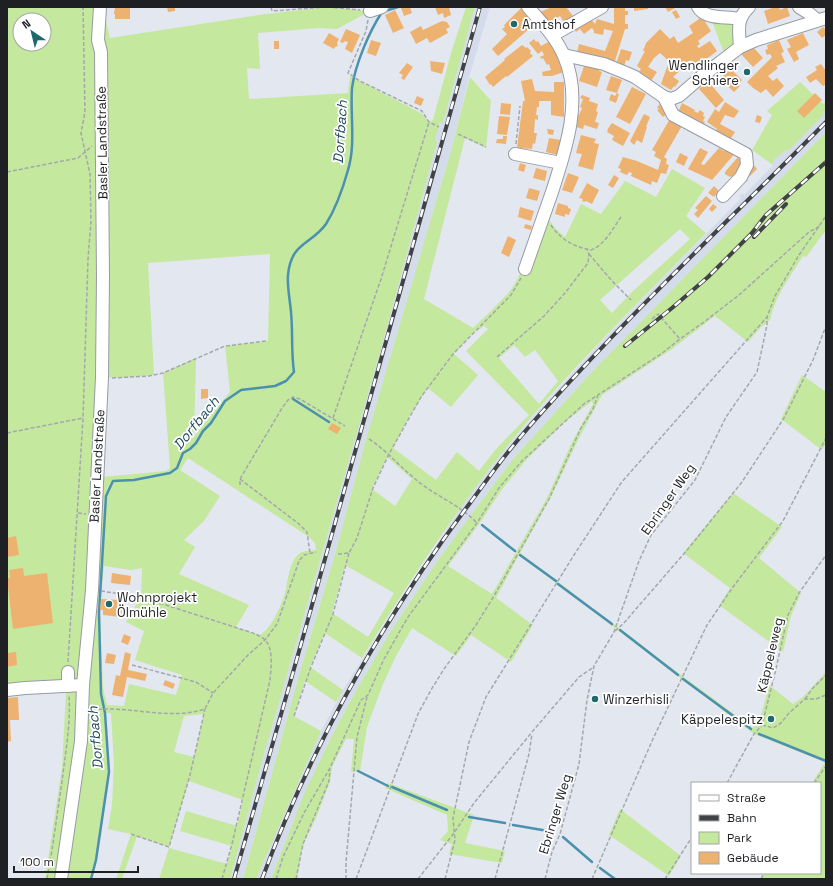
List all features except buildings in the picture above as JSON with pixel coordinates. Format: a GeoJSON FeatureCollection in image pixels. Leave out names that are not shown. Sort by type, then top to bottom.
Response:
{"type":"FeatureCollection","features":[{"type":"Feature","properties":{"kind":"street"},"geometry":{"type":"LineString","coordinates":[[525,269],[561,163],[570,126],[572,99],[569,69],[564,55],[553,35],[528,7]]}},
{"type":"Feature","properties":{"kind":"street"},"geometry":{"type":"LineString","coordinates":[[553,35],[602,7]]}},
{"type":"Feature","properties":{"kind":"street"},"geometry":{"type":"LineString","coordinates":[[698,7],[701,12],[710,16],[739,19]]}},
{"type":"Feature","properties":{"kind":"street"},"geometry":{"type":"LineString","coordinates":[[740,47],[739,19],[749,7]]}},
{"type":"Feature","properties":{"kind":"street"},"geometry":{"type":"LineString","coordinates":[[799,7],[822,19]]}},
{"type":"Feature","properties":{"kind":"street","name":"Basler Landstraße"},"geometry":{"type":"LineString","coordinates":[[61,879],[81,741],[83,685],[92,590],[102,377],[103,276],[101,52],[98,40],[100,9]]}},
{"type":"Feature","properties":{"kind":"street"},"geometry":{"type":"LineString","coordinates":[[564,55],[604,64],[626,73],[635,77],[664,97],[671,99],[679,96],[740,47],[756,40],[822,19]]}},
{"type":"Feature","properties":{"kind":"street"},"geometry":{"type":"LineString","coordinates":[[664,97],[673,115],[746,154],[747,165],[741,176],[723,196]]}},
{"type":"Feature","properties":{"kind":"street"},"geometry":{"type":"LineString","coordinates":[[515,154],[561,163]]}},
{"type":"Feature","properties":{"kind":"street"},"geometry":{"type":"LineString","coordinates":[[68,672],[68,686]]}},
{"type":"Feature","properties":{"kind":"street"},"geometry":{"type":"LineString","coordinates":[[7,690],[83,685]]}},
{"type":"Feature","properties":{"kind":"path"},"geometry":{"type":"LineString","coordinates":[[68,672],[83,418],[91,221],[90,174],[81,133],[85,112],[83,7]]}},
{"type":"Feature","properties":{"kind":"path"},"geometry":{"type":"LineString","coordinates":[[271,7],[272,11],[327,7],[376,9],[348,73],[360,81],[422,111],[429,122],[439,127]]}},
{"type":"Feature","properties":{"kind":"path"},"geometry":{"type":"LineString","coordinates":[[515,154],[520,106]]}},
{"type":"Feature","properties":{"kind":"path"},"geometry":{"type":"LineString","coordinates":[[333,418],[381,279],[429,122]]}},
{"type":"Feature","properties":{"kind":"path"},"geometry":{"type":"LineString","coordinates":[[458,134],[486,147]]}},
{"type":"Feature","properties":{"kind":"path"},"geometry":{"type":"LineString","coordinates":[[7,172],[78,158],[85,153]]}},
{"type":"Feature","properties":{"kind":"path"},"geometry":{"type":"LineString","coordinates":[[544,215],[552,227],[566,241],[591,250],[599,246],[621,216]]}},
{"type":"Feature","properties":{"kind":"path","name":"Ebringer Weg"},"geometry":{"type":"LineString","coordinates":[[545,879],[552,852],[560,834],[579,764],[587,700],[594,666],[614,632],[639,561],[651,535],[695,480],[726,417],[757,372],[767,325],[767,317],[775,296],[799,255],[826,216]]}},
{"type":"Feature","properties":{"kind":"path"},"geometry":{"type":"LineString","coordinates":[[346,879],[346,862],[357,737],[368,695],[384,659],[408,617],[477,522],[499,488],[521,462],[584,404],[661,354],[704,322],[739,295],[809,232],[820,226]]}},
{"type":"Feature","properties":{"kind":"path"},"geometry":{"type":"LineString","coordinates":[[587,249],[612,281],[631,300]]}},
{"type":"Feature","properties":{"kind":"path"},"geometry":{"type":"LineString","coordinates":[[497,357],[544,316],[566,293],[588,263],[590,254]]}},
{"type":"Feature","properties":{"kind":"path"},"geometry":{"type":"LineString","coordinates":[[294,716],[311,667],[333,614],[349,553],[357,538],[373,488],[389,454],[410,415],[434,379],[458,349],[511,295],[525,269]]}},
{"type":"Feature","properties":{"kind":"path"},"geometry":{"type":"LineString","coordinates":[[652,319],[658,314],[680,339]]}},
{"type":"Feature","properties":{"kind":"path"},"geometry":{"type":"LineString","coordinates":[[445,879],[455,840],[453,818],[469,742],[486,697],[509,658],[621,483],[767,317]]}},
{"type":"Feature","properties":{"kind":"path"},"geometry":{"type":"LineString","coordinates":[[614,632],[623,624],[688,549],[742,482],[784,418],[813,360],[826,326]]}},
{"type":"Feature","properties":{"kind":"path"},"geometry":{"type":"LineString","coordinates":[[102,377],[121,378],[149,376],[163,373],[225,346],[266,341]]}},
{"type":"Feature","properties":{"kind":"path"},"geometry":{"type":"LineString","coordinates":[[356,879],[421,708],[444,669],[483,613],[548,499],[581,428],[593,409],[598,395]]}},
{"type":"Feature","properties":{"kind":"path"},"geometry":{"type":"LineString","coordinates":[[240,485],[240,479],[288,400],[293,397],[300,399],[345,426]]}},
{"type":"Feature","properties":{"kind":"path"},"geometry":{"type":"LineString","coordinates":[[7,433],[83,418]]}},
{"type":"Feature","properties":{"kind":"path"},"geometry":{"type":"LineString","coordinates":[[592,879],[652,741],[707,625],[783,521],[826,438]]}},
{"type":"Feature","properties":{"kind":"path"},"geometry":{"type":"LineString","coordinates":[[369,439],[389,454],[414,478],[460,508],[477,522]]}},
{"type":"Feature","properties":{"kind":"path"},"geometry":{"type":"LineString","coordinates":[[240,479],[299,524],[307,532],[310,553]]}},
{"type":"Feature","properties":{"kind":"path"},"geometry":{"type":"LineString","coordinates":[[132,834],[169,846],[190,775],[205,709],[213,694],[248,655],[266,640],[276,624],[285,604],[299,560],[304,555],[316,552]]}},
{"type":"Feature","properties":{"kind":"path"},"geometry":{"type":"LineString","coordinates":[[338,554],[349,553]]}},
{"type":"Feature","properties":{"kind":"path","name":"Käppeleweg"},"geometry":{"type":"LineString","coordinates":[[728,782],[754,734],[762,725],[776,673],[788,615],[799,593],[826,555]]}},
{"type":"Feature","properties":{"kind":"path"},"geometry":{"type":"LineString","coordinates":[[102,591],[141,597],[256,634],[266,640],[270,650],[272,667],[270,680],[232,844],[222,879]]}},
{"type":"Feature","properties":{"kind":"path"},"geometry":{"type":"LineString","coordinates":[[132,665],[196,682],[213,694]]}},
{"type":"Feature","properties":{"kind":"path"},"geometry":{"type":"LineString","coordinates":[[418,879],[454,833],[474,803],[532,732],[579,677],[594,666]]}},
{"type":"Feature","properties":{"kind":"path"},"geometry":{"type":"LineString","coordinates":[[762,725],[773,728],[781,723],[826,675]]}},
{"type":"Feature","properties":{"kind":"path"},"geometry":{"type":"LineString","coordinates":[[47,879],[54,843],[70,713],[68,686]]}},
{"type":"Feature","properties":{"kind":"path"},"geometry":{"type":"LineString","coordinates":[[276,879],[283,857],[304,813],[330,768],[361,700],[368,695]]}},
{"type":"Feature","properties":{"kind":"path"},"geometry":{"type":"LineString","coordinates":[[805,699],[816,699],[826,695]]}},
{"type":"Feature","properties":{"kind":"path"},"geometry":{"type":"LineString","coordinates":[[99,709],[184,713],[205,709]]}},
{"type":"Feature","properties":{"kind":"path"},"geometry":{"type":"LineString","coordinates":[[495,879],[529,754],[532,732]]}},
{"type":"Feature","properties":{"kind":"path"},"geometry":{"type":"LineString","coordinates":[[815,782],[826,766]]}},
{"type":"Feature","properties":{"kind":"path"},"geometry":{"type":"LineString","coordinates":[[296,879],[303,844],[329,781],[330,768]]}},
{"type":"Feature","properties":{"kind":"path"},"geometry":{"type":"LineString","coordinates":[[665,879],[691,839]]}},
{"type":"Feature","properties":{"kind":"shaded area"},"geometry":{"type":"Polygon","coordinates":[[[475,7],[490,7],[470,74],[451,151],[367,436],[243,879],[230,879],[262,761],[381,349],[437,142],[435,140],[440,122],[443,123],[475,7]]]}},
{"type":"Feature","properties":{"kind":"shaded area"},"geometry":{"type":"Polygon","coordinates":[[[826,109],[826,132],[591,373],[514,458],[474,511],[436,563],[389,634],[352,698],[330,740],[271,879],[256,879],[321,731],[343,690],[463,504],[502,453],[543,405],[599,344],[741,198],[739,196],[743,193],[744,195],[773,165],[774,160],[788,150],[824,115],[823,112],[826,109]]]}},
{"type":"Feature","properties":{"kind":"green space"},"geometry":{"type":"Polygon","coordinates":[[[7,7],[96,7],[105,17],[110,38],[266,14],[327,7],[370,11],[337,29],[319,28],[258,33],[260,69],[247,68],[249,99],[348,93],[350,76],[417,111],[429,122],[433,120],[451,53],[466,7],[475,7],[443,123],[440,122],[435,140],[437,142],[381,349],[262,761],[230,879],[159,879],[169,848],[227,864],[232,846],[180,831],[186,811],[237,826],[243,800],[189,781],[169,847],[137,836],[122,879],[116,879],[131,834],[108,829],[112,805],[114,764],[111,713],[105,713],[109,772],[96,860],[91,879],[45,879],[62,768],[66,691],[7,695],[7,7]],[[270,254],[148,263],[154,375],[121,378],[107,377],[102,477],[166,471],[170,468],[163,373],[196,358],[194,436],[230,392],[225,346],[268,341],[270,254]],[[188,458],[180,470],[220,496],[204,521],[184,540],[195,547],[179,574],[249,605],[236,627],[259,635],[268,628],[278,611],[285,593],[293,561],[302,552],[316,550],[315,543],[309,537],[188,458]],[[104,566],[99,613],[103,688],[107,705],[124,706],[129,684],[176,695],[182,675],[135,660],[144,631],[126,622],[141,597],[142,568],[131,570],[104,566]],[[204,714],[184,716],[174,752],[194,757],[204,714]]]}},
{"type":"Feature","properties":{"kind":"green space"},"geometry":{"type":"Polygon","coordinates":[[[710,16],[733,18],[739,36],[726,58],[710,16]]]}},
{"type":"Feature","properties":{"kind":"green space"},"geometry":{"type":"Polygon","coordinates":[[[470,77],[491,101],[486,148],[465,138],[424,299],[473,328],[510,291],[517,280],[546,215],[554,227],[565,237],[581,204],[601,214],[625,181],[656,197],[672,169],[705,188],[686,216],[706,233],[549,396],[501,454],[428,554],[362,658],[325,633],[310,667],[343,690],[336,702],[305,681],[294,716],[321,731],[256,879],[243,879],[367,436],[451,151],[470,77]],[[680,229],[600,300],[612,313],[632,292],[690,239],[680,229]],[[484,326],[477,331],[476,330],[454,354],[478,375],[451,407],[428,388],[410,415],[393,448],[436,480],[457,452],[479,471],[496,449],[529,415],[466,351],[488,329],[484,326]],[[514,345],[499,358],[539,404],[558,381],[535,350],[525,357],[514,345]],[[387,457],[372,489],[395,506],[412,479],[387,457]],[[345,565],[332,613],[368,637],[394,593],[345,565]]]}},
{"type":"Feature","properties":{"kind":"green space"},"geometry":{"type":"Polygon","coordinates":[[[800,82],[823,104],[826,102],[826,109],[823,112],[824,115],[788,151],[786,150],[774,160],[773,165],[752,150],[772,115],[767,111],[800,82]]]}},
{"type":"Feature","properties":{"kind":"green space"},"geometry":{"type":"Polygon","coordinates":[[[826,132],[826,230],[806,257],[803,256],[788,279],[775,303],[770,320],[761,327],[748,342],[715,316],[672,349],[602,395],[578,440],[551,497],[520,553],[753,728],[762,712],[769,685],[793,704],[803,697],[826,672],[826,879],[760,879],[762,874],[821,874],[821,782],[813,782],[825,762],[754,734],[519,555],[496,598],[533,625],[511,662],[471,635],[456,656],[412,628],[396,656],[383,684],[367,727],[360,771],[351,772],[354,739],[346,739],[332,767],[330,782],[316,818],[304,843],[297,879],[271,879],[305,792],[352,698],[389,634],[436,563],[514,458],[591,373],[826,132]],[[592,401],[565,422],[527,459],[503,488],[448,566],[492,594],[547,498],[572,442],[593,404],[592,401]]]}},
{"type":"Feature","properties":{"kind":"green space"},"geometry":{"type":"Polygon","coordinates":[[[802,375],[826,392],[826,443],[822,450],[781,419],[802,375]]]}},
{"type":"Feature","properties":{"kind":"green space"},"geometry":{"type":"Polygon","coordinates":[[[733,493],[782,527],[759,558],[801,593],[791,616],[783,652],[719,605],[730,588],[683,553],[733,493]]]}},
{"type":"Feature","properties":{"kind":"green space"},"geometry":{"type":"Polygon","coordinates":[[[388,783],[474,815],[465,843],[505,851],[502,863],[449,854],[452,844],[440,840],[448,831],[447,815],[385,788],[388,783]]]}},
{"type":"Feature","properties":{"kind":"green space"},"geometry":{"type":"Polygon","coordinates":[[[620,809],[681,856],[669,876],[609,835],[620,809]]]}},
{"type":"Feature","properties":{"kind":"waterway","name":"Dorfbach"},"geometry":{"type":"LineString","coordinates":[[91,879],[96,860],[109,772],[105,713],[101,694],[99,613],[106,496],[113,481],[134,480],[170,473],[177,468],[183,453],[196,443],[225,401],[241,390],[275,386],[286,381],[294,372],[292,320],[288,284],[290,264],[297,250],[320,231],[326,224],[336,205],[344,184],[352,150],[352,88],[359,59],[382,12],[398,7]]}},
{"type":"Feature","properties":{"kind":"waterway"},"geometry":{"type":"LineString","coordinates":[[293,399],[329,422]]}},
{"type":"Feature","properties":{"kind":"waterway"},"geometry":{"type":"LineString","coordinates":[[482,525],[515,551]]}},
{"type":"Feature","properties":{"kind":"waterway"},"geometry":{"type":"LineString","coordinates":[[520,555],[556,581]]}},
{"type":"Feature","properties":{"kind":"waterway"},"geometry":{"type":"LineString","coordinates":[[558,584],[612,624]]}},
{"type":"Feature","properties":{"kind":"waterway"},"geometry":{"type":"LineString","coordinates":[[620,630],[678,675]]}},
{"type":"Feature","properties":{"kind":"waterway"},"geometry":{"type":"LineString","coordinates":[[683,679],[751,729]]}},
{"type":"Feature","properties":{"kind":"waterway"},"geometry":{"type":"LineString","coordinates":[[759,734],[826,761]]}},
{"type":"Feature","properties":{"kind":"waterway"},"geometry":{"type":"LineString","coordinates":[[358,771],[388,786]]}},
{"type":"Feature","properties":{"kind":"waterway"},"geometry":{"type":"LineString","coordinates":[[392,787],[447,810]]}},
{"type":"Feature","properties":{"kind":"waterway"},"geometry":{"type":"LineString","coordinates":[[469,817],[505,823]]}},
{"type":"Feature","properties":{"kind":"waterway"},"geometry":{"type":"LineString","coordinates":[[513,825],[554,832]]}},
{"type":"Feature","properties":{"kind":"waterway"},"geometry":{"type":"LineString","coordinates":[[563,837],[592,862]]}},
{"type":"Feature","properties":{"kind":"waterway"},"geometry":{"type":"LineString","coordinates":[[600,868],[615,879]]}},
{"type":"Feature","properties":{"kind":"railway"},"geometry":{"type":"LineString","coordinates":[[234,879],[480,7]]}},
{"type":"Feature","properties":{"kind":"railway"},"geometry":{"type":"LineString","coordinates":[[262,879],[304,779],[352,684],[408,591],[491,474],[536,419],[610,339],[826,122]]}},
{"type":"Feature","properties":{"kind":"railway"},"geometry":{"type":"LineString","coordinates":[[625,346],[708,277],[752,233],[766,215],[826,162]]}},
{"type":"Feature","properties":{"kind":"railway"},"geometry":{"type":"LineString","coordinates":[[754,237],[786,204]]}},
{"type":"Feature","properties":{"kind":"place","name":"Amtshof"},"geometry":{"type":"Point","coordinates":[514,24]}},
{"type":"Feature","properties":{"kind":"place","name":"Wendlinger Schiere"},"geometry":{"type":"Point","coordinates":[747,72]}},
{"type":"Feature","properties":{"kind":"place","name":"Wohnprojekt Ölmühle"},"geometry":{"type":"Point","coordinates":[109,604]}},
{"type":"Feature","properties":{"kind":"place","name":"Winzerhisli"},"geometry":{"type":"Point","coordinates":[595,699]}},
{"type":"Feature","properties":{"kind":"place","name":"Käppelespitz"},"geometry":{"type":"Point","coordinates":[771,719]}}]}
